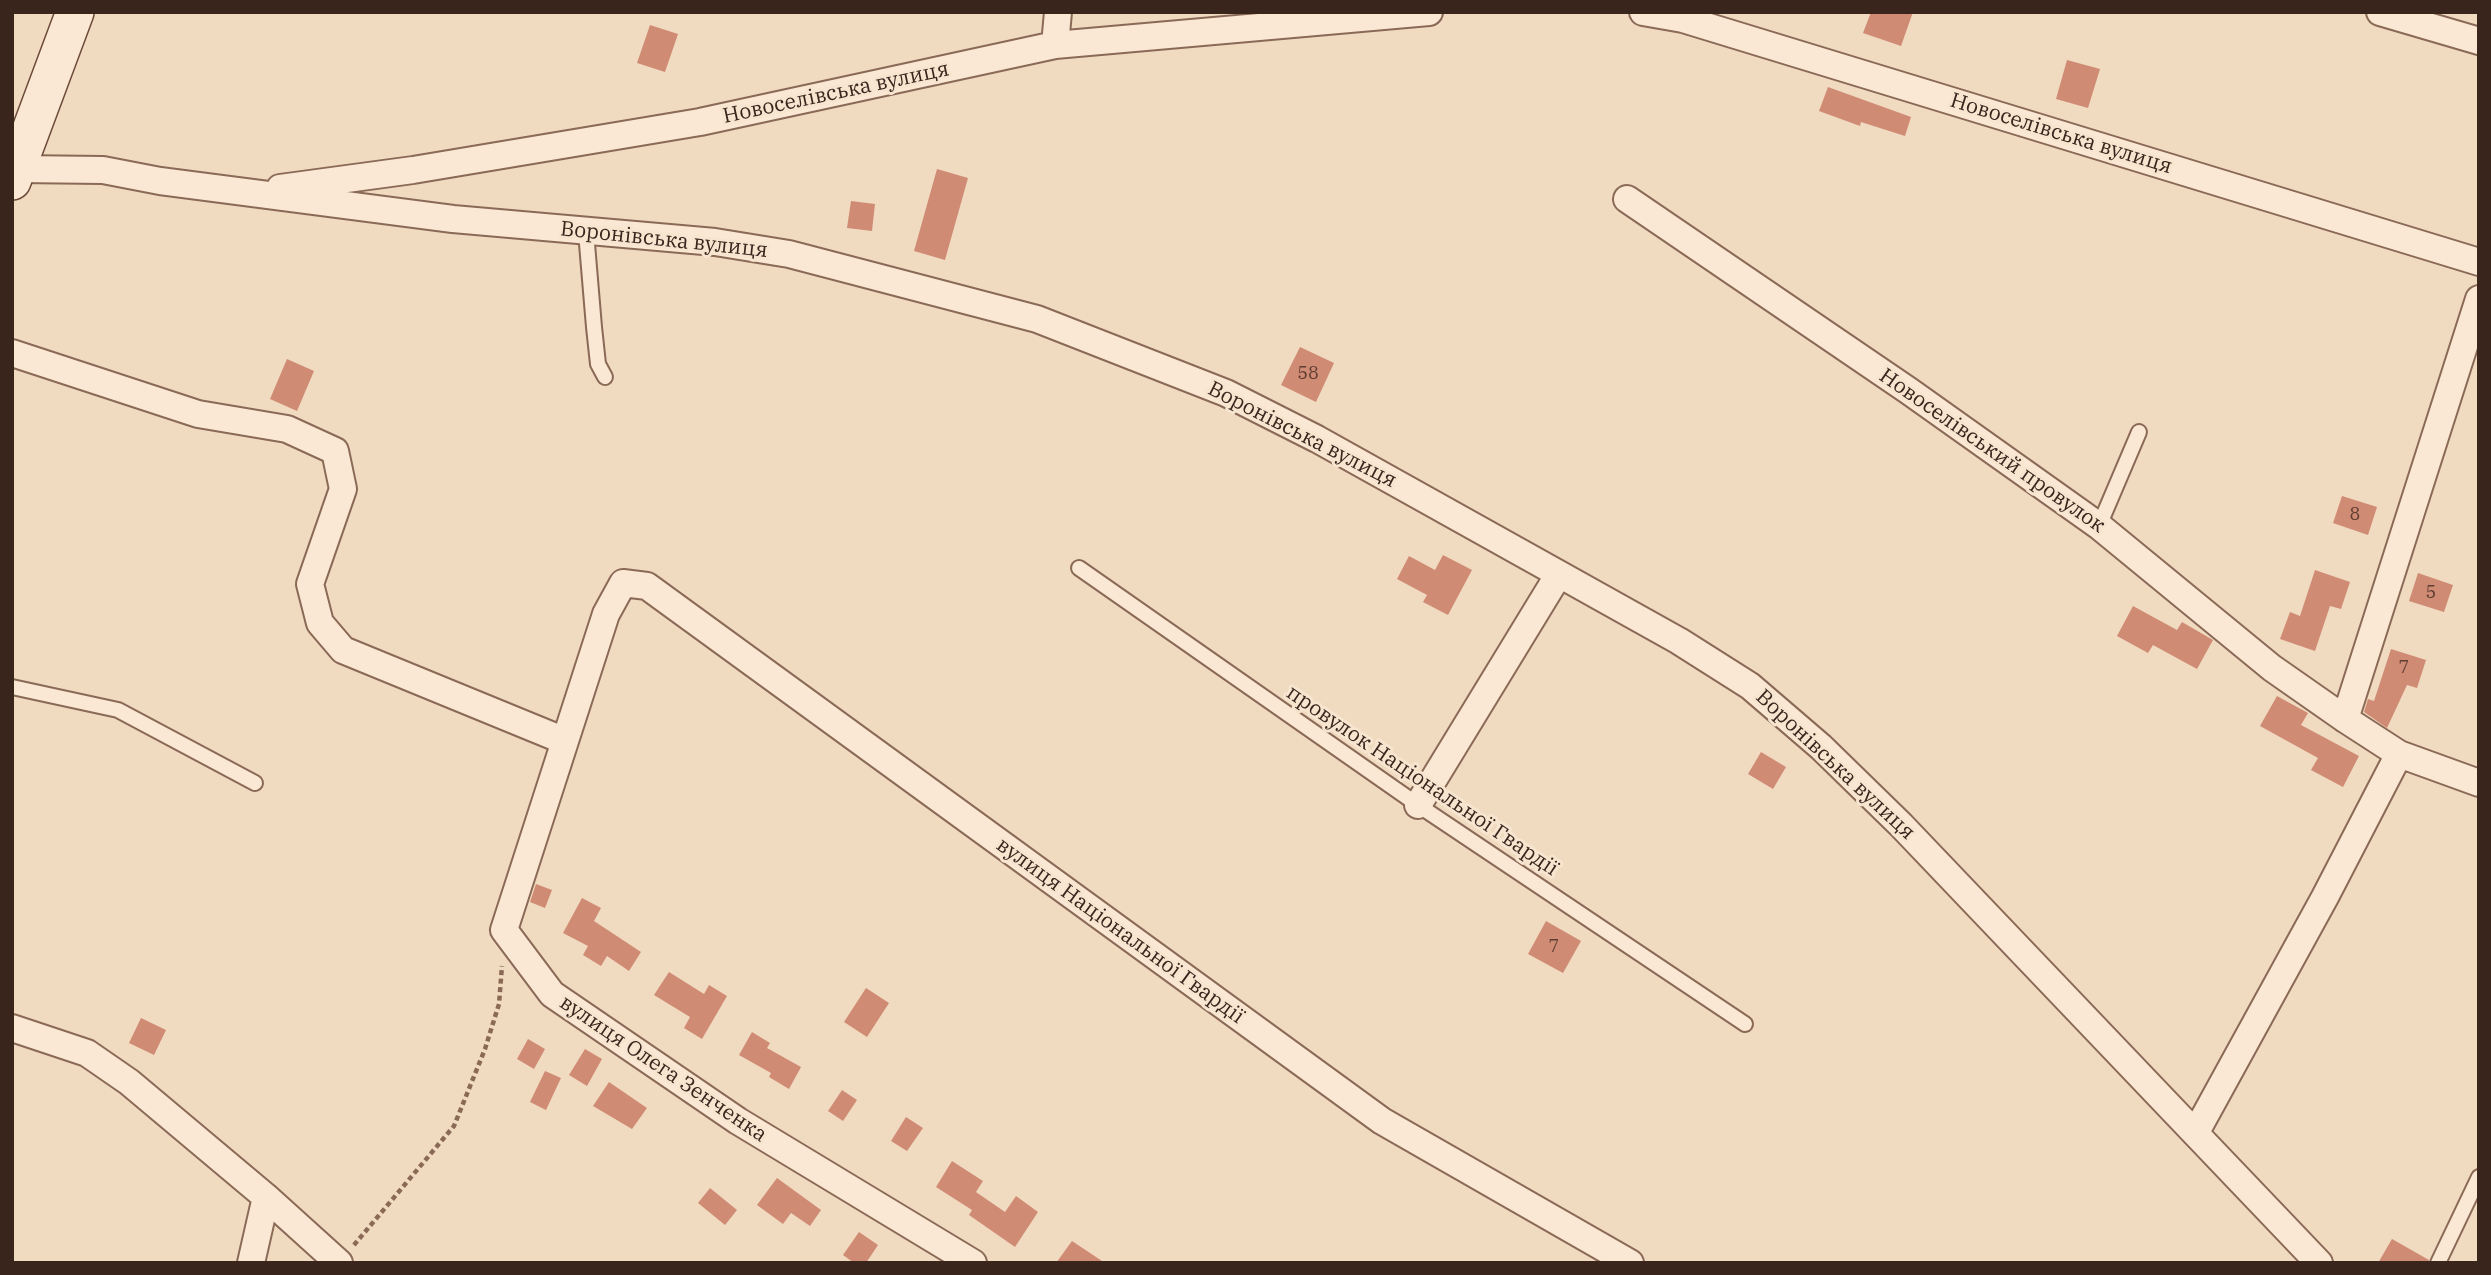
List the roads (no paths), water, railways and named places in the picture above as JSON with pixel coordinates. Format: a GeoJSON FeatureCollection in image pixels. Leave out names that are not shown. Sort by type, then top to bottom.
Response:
{"type":"FeatureCollection","features":[{"type":"Feature","properties":{"kind":"street"},"geometry":{"type":"LineString","coordinates":[[1055,45],[1058,12]]}},
{"type":"Feature","properties":{"kind":"street","name":"Новоселівська вулиця"},"geometry":{"type":"LineString","coordinates":[[244,193],[413,170],[700,122],[1055,45],[1429,12]]}},
{"type":"Feature","properties":{"kind":"street","name":"Новоселівська вулиця"},"geometry":{"type":"LineString","coordinates":[[1643,12],[1683,19],[2479,262]]}},
{"type":"Feature","properties":{"kind":"street"},"geometry":{"type":"LineString","coordinates":[[2380,12],[2479,40]]}},
{"type":"Feature","properties":{"kind":"street"},"geometry":{"type":"LineString","coordinates":[[14,175],[74,14]]}},
{"type":"Feature","properties":{"kind":"street","name":"Воронівська вулиця"},"geometry":{"type":"LineString","coordinates":[[14,175],[103,170],[244,193],[586,232],[715,242],[789,254],[1037,319],[1226,393],[1317,439],[1679,641],[1750,686],[1821,747],[1911,835],[2319,1263]]}},
{"type":"Feature","properties":{"kind":"street","name":"Новоселівський провулок"},"geometry":{"type":"LineString","coordinates":[[1627,200],[1909,391],[2099,526],[2272,668],[2345,719],[2399,754],[2479,783]]}},
{"type":"Feature","properties":{"kind":"street"},"geometry":{"type":"LineString","coordinates":[[2345,719],[2479,299]]}},
{"type":"Feature","properties":{"kind":"street"},"geometry":{"type":"LineString","coordinates":[[12,353],[198,414],[287,429],[335,451],[343,489],[310,584],[320,623],[343,650],[565,741]]}},
{"type":"Feature","properties":{"kind":"street"},"geometry":{"type":"LineString","coordinates":[[1418,805],[1559,574]]}},
{"type":"Feature","properties":{"kind":"street","name":"вулиця Національної Гвардії"},"geometry":{"type":"LineString","coordinates":[[565,741],[606,614],[623,583],[647,586],[1381,1121],[1630,1263]]}},
{"type":"Feature","properties":{"kind":"street","name":"вулиця Олега Зенченка"},"geometry":{"type":"LineString","coordinates":[[565,741],[504,930],[552,994],[738,1121],[973,1263]]}},
{"type":"Feature","properties":{"kind":"street"},"geometry":{"type":"LineString","coordinates":[[2196,1132],[2319,909],[2399,754]]}},
{"type":"Feature","properties":{"kind":"street"},"geometry":{"type":"LineString","coordinates":[[12,1028],[87,1053],[129,1082],[266,1197],[344,1258]]}},
{"type":"Feature","properties":{"kind":"street"},"geometry":{"type":"LineString","coordinates":[[251,1263],[266,1197]]}},
{"type":"Feature","properties":{"kind":"lane"},"geometry":{"type":"LineString","coordinates":[[586,232],[598,364],[605,377]]}},
{"type":"Feature","properties":{"kind":"lane"},"geometry":{"type":"LineString","coordinates":[[2099,526],[2139,432]]}},
{"type":"Feature","properties":{"kind":"lane","name":"провулок Національної Гвардії"},"geometry":{"type":"LineString","coordinates":[[1079,568],[1418,805],[1745,1024]]}},
{"type":"Feature","properties":{"kind":"lane"},"geometry":{"type":"LineString","coordinates":[[12,687],[118,710],[256,783]]}},
{"type":"Feature","properties":{"kind":"lane"},"geometry":{"type":"LineString","coordinates":[[2438,1263],[2479,1177]]}}]}
